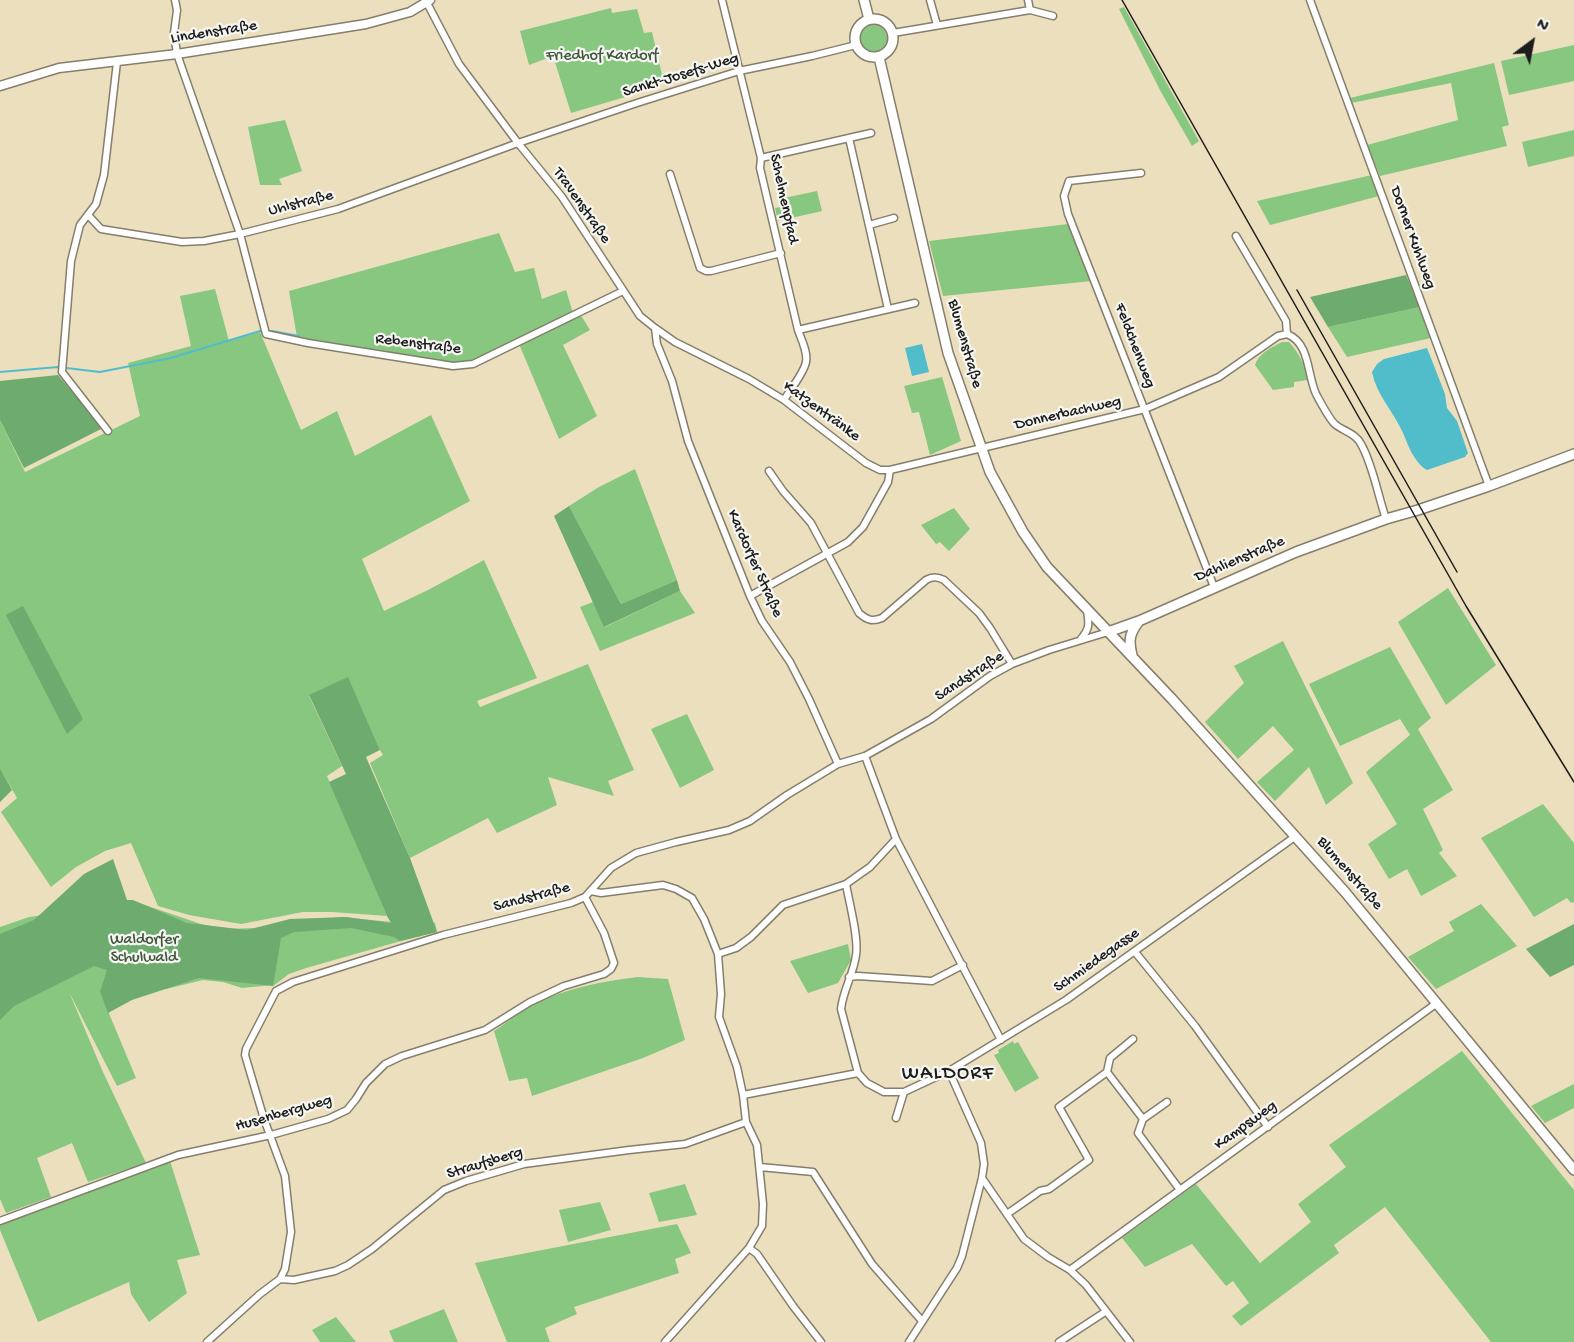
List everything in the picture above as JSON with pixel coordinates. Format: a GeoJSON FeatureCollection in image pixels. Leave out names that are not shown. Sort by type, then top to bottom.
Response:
{"type":"FeatureCollection","features":[{"type":"Feature","properties":{"kind":"main road"},"geometry":{"type":"LineString","coordinates":[[864,0],[869,19]]}},
{"type":"Feature","properties":{"kind":"main road"},"geometry":{"type":"LineString","coordinates":[[869,19],[885,22],[893,33],[894,40],[891,48],[885,55],[872,58],[859,51],[854,37],[861,23],[869,19]]}},
{"type":"Feature","properties":{"kind":"main road","name":"Blumenstraße"},"geometry":{"type":"LineString","coordinates":[[879,57],[948,353],[981,448],[999,491],[1035,551],[1047,567],[1133,657],[1296,836],[1574,1170]]}},
{"type":"Feature","properties":{"kind":"main road","name":"Dahlienstraße"},"geometry":{"type":"LineString","coordinates":[[1108,632],[1139,621],[1296,552],[1386,519],[1490,486],[1574,454]]}},
{"type":"Feature","properties":{"kind":"main road"},"geometry":{"type":"LineString","coordinates":[[1133,657],[1129,644],[1131,631],[1139,621]]}},
{"type":"Feature","properties":{"kind":"street"},"geometry":{"type":"LineString","coordinates":[[175,0],[177,10],[174,33],[177,54],[240,234]]}},
{"type":"Feature","properties":{"kind":"street","name":"Schelmenpfad"},"geometry":{"type":"LineString","coordinates":[[722,0],[805,354],[806,362],[803,370],[784,400]]}},
{"type":"Feature","properties":{"kind":"street"},"geometry":{"type":"LineString","coordinates":[[930,0],[937,25]]}},
{"type":"Feature","properties":{"kind":"street"},"geometry":{"type":"LineString","coordinates":[[1028,0],[1030,10]]}},
{"type":"Feature","properties":{"kind":"street","name":"Dorner Kuhlweg"},"geometry":{"type":"LineString","coordinates":[[1310,0],[1490,486]]}},
{"type":"Feature","properties":{"kind":"street","name":"Lindenstraße"},"geometry":{"type":"LineString","coordinates":[[0,86],[59,68],[177,54],[366,24],[410,12],[427,1]]}},
{"type":"Feature","properties":{"kind":"street","name":"Travenstraße"},"geometry":{"type":"LineString","coordinates":[[427,1],[459,64],[562,197],[640,316],[655,328]]}},
{"type":"Feature","properties":{"kind":"street"},"geometry":{"type":"LineString","coordinates":[[893,33],[1030,10],[1053,16]]}},
{"type":"Feature","properties":{"kind":"street","name":"Sankt-Josefs-Weg"},"geometry":{"type":"LineString","coordinates":[[518,143],[739,71],[856,45]]}},
{"type":"Feature","properties":{"kind":"street"},"geometry":{"type":"LineString","coordinates":[[108,431],[62,372],[71,261],[80,225],[96,204],[104,175],[117,62]]}},
{"type":"Feature","properties":{"kind":"street"},"geometry":{"type":"LineString","coordinates":[[760,158],[871,133]]}},
{"type":"Feature","properties":{"kind":"street"},"geometry":{"type":"LineString","coordinates":[[849,138],[888,309]]}},
{"type":"Feature","properties":{"kind":"street","name":"Uhlstraße"},"geometry":{"type":"LineString","coordinates":[[88,215],[100,229],[182,242],[204,241],[338,209],[518,143]]}},
{"type":"Feature","properties":{"kind":"street","name":"Feldchenweg"},"geometry":{"type":"LineString","coordinates":[[1142,173],[1070,181],[1064,196],[1068,214],[1214,587]]}},
{"type":"Feature","properties":{"kind":"street"},"geometry":{"type":"LineString","coordinates":[[670,174],[700,267],[703,270],[711,271],[781,253]]}},
{"type":"Feature","properties":{"kind":"street"},"geometry":{"type":"LineString","coordinates":[[869,225],[894,218]]}},
{"type":"Feature","properties":{"kind":"street","name":"Rebenstraße"},"geometry":{"type":"LineString","coordinates":[[240,234],[265,332],[308,344],[453,366],[473,364],[623,291]]}},
{"type":"Feature","properties":{"kind":"street"},"geometry":{"type":"LineString","coordinates":[[1236,236],[1286,321],[1287,334],[1294,338],[1305,353],[1312,383],[1334,424],[1353,434],[1361,443],[1386,519]]}},
{"type":"Feature","properties":{"kind":"street"},"geometry":{"type":"LineString","coordinates":[[798,330],[915,303]]}},
{"type":"Feature","properties":{"kind":"street","name":"Katzentränke"},"geometry":{"type":"LineString","coordinates":[[655,328],[675,342],[749,379],[784,400],[866,463],[880,470],[890,470]]}},
{"type":"Feature","properties":{"kind":"street","name":"Kardorfer Straße"},"geometry":{"type":"LineString","coordinates":[[655,328],[657,344],[672,381],[686,435],[750,596],[762,621],[790,662],[838,764]]}},
{"type":"Feature","properties":{"kind":"street","name":"Donnerbachweg"},"geometry":{"type":"LineString","coordinates":[[981,448],[1144,409],[1219,377],[1278,336],[1287,334]]}},
{"type":"Feature","properties":{"kind":"street"},"geometry":{"type":"LineString","coordinates":[[750,596],[848,542],[863,527],[888,482],[890,470],[981,448]]}},
{"type":"Feature","properties":{"kind":"street"},"geometry":{"type":"LineString","coordinates":[[769,471],[811,524],[859,613],[869,620],[882,618],[926,580],[934,577],[944,580],[979,613],[1012,664]]}},
{"type":"Feature","properties":{"kind":"street"},"geometry":{"type":"LineString","coordinates":[[1080,639],[1087,632],[1089,624],[1087,610]]}},
{"type":"Feature","properties":{"kind":"street","name":"Sandstraße"},"geometry":{"type":"LineString","coordinates":[[280,1279],[285,1269],[291,1227],[285,1176],[264,1119],[245,1055],[276,991],[293,982],[443,935],[571,903],[585,897],[611,868],[636,853],[729,830],[750,821],[838,764],[865,756],[931,719],[990,676],[1012,664],[1080,639],[1108,632]]}},
{"type":"Feature","properties":{"kind":"street"},"geometry":{"type":"LineString","coordinates":[[865,756],[896,839],[1001,1040]]}},
{"type":"Feature","properties":{"kind":"street","name":"Schmiedegasse"},"geometry":{"type":"LineString","coordinates":[[904,1092],[949,1071],[1066,1000],[1296,836]]}},
{"type":"Feature","properties":{"kind":"street"},"geometry":{"type":"LineString","coordinates":[[718,954],[736,948],[751,938],[783,905],[846,884],[870,867],[896,839]]}},
{"type":"Feature","properties":{"kind":"street"},"geometry":{"type":"LineString","coordinates":[[846,884],[856,956],[842,998],[841,1009],[858,1073],[867,1083],[884,1092],[904,1092],[896,1118]]}},
{"type":"Feature","properties":{"kind":"street"},"geometry":{"type":"LineString","coordinates":[[591,891],[601,893],[663,885],[692,898],[704,919],[718,954],[721,994],[719,1017],[737,1067],[746,1122],[757,1145],[764,1204],[762,1226],[749,1248],[665,1342]]}},
{"type":"Feature","properties":{"kind":"street","name":"Husenbergweg"},"geometry":{"type":"LineString","coordinates":[[0,1221],[178,1155],[271,1135],[328,1119],[347,1110],[366,1083],[385,1064],[402,1056],[485,1030],[530,1002],[564,986],[604,974],[611,969],[614,963],[604,933],[585,897]]}},
{"type":"Feature","properties":{"kind":"street"},"geometry":{"type":"LineString","coordinates":[[1135,952],[1195,1026],[1268,1127]]}},
{"type":"Feature","properties":{"kind":"street"},"geometry":{"type":"LineString","coordinates":[[849,977],[932,981],[963,965]]}},
{"type":"Feature","properties":{"kind":"street","name":"Kampsweg"},"geometry":{"type":"LineString","coordinates":[[1070,1270],[1437,1003]]}},
{"type":"Feature","properties":{"kind":"street"},"geometry":{"type":"LineString","coordinates":[[1007,1214],[1040,1191],[1049,1189],[1089,1160],[1059,1107],[1107,1072],[1110,1058],[1133,1040]]}},
{"type":"Feature","properties":{"kind":"street"},"geometry":{"type":"LineString","coordinates":[[909,1342],[962,1257],[982,1178],[984,1164],[981,1143],[949,1071]]}},
{"type":"Feature","properties":{"kind":"street"},"geometry":{"type":"LineString","coordinates":[[1107,1072],[1143,1119]]}},
{"type":"Feature","properties":{"kind":"street"},"geometry":{"type":"LineString","coordinates":[[743,1095],[858,1073]]}},
{"type":"Feature","properties":{"kind":"street"},"geometry":{"type":"LineString","coordinates":[[1167,1102],[1143,1119],[1138,1133],[1180,1190]]}},
{"type":"Feature","properties":{"kind":"street","name":"Straufsberg"},"geometry":{"type":"LineString","coordinates":[[280,1279],[294,1280],[335,1271],[348,1265],[372,1249],[444,1190],[466,1182],[524,1164],[685,1144],[746,1122]]}},
{"type":"Feature","properties":{"kind":"street"},"geometry":{"type":"LineString","coordinates":[[760,1167],[813,1172],[873,1264],[922,1321]]}},
{"type":"Feature","properties":{"kind":"street"},"geometry":{"type":"LineString","coordinates":[[982,1178],[1024,1239],[1070,1270],[1086,1285],[1130,1342]]}},
{"type":"Feature","properties":{"kind":"street"},"geometry":{"type":"LineString","coordinates":[[749,1248],[757,1254],[821,1342]]}},
{"type":"Feature","properties":{"kind":"street"},"geometry":{"type":"LineString","coordinates":[[207,1342],[280,1279]]}},
{"type":"Feature","properties":{"kind":"street"},"geometry":{"type":"LineString","coordinates":[[1059,1342],[1070,1339],[1105,1312]]}},
{"type":"Feature","properties":{"kind":"green space"},"geometry":{"type":"Polygon","coordinates":[[[1124,7],[1199,141],[1192,146],[1161,92],[1119,9],[1124,7]]]}},
{"type":"Feature","properties":{"kind":"green space","name":"Friedhof Kardorf"},"geometry":{"type":"Polygon","coordinates":[[[611,8],[612,13],[637,9],[644,33],[652,32],[664,83],[571,113],[553,56],[529,65],[520,31],[611,8]]]}},
{"type":"Feature","properties":{"kind":"green space"},"geometry":{"type":"Polygon","coordinates":[[[874,24],[880,25],[888,33],[888,45],[880,53],[874,54],[868,53],[860,45],[859,39],[860,33],[868,25],[874,24]]]}},
{"type":"Feature","properties":{"kind":"green space"},"geometry":{"type":"Polygon","coordinates":[[[1574,45],[1574,81],[1509,95],[1501,61],[1574,45]]]}},
{"type":"Feature","properties":{"kind":"green space"},"geometry":{"type":"Polygon","coordinates":[[[1494,63],[1509,125],[1502,127],[1507,146],[1380,176],[1367,145],[1458,120],[1451,83],[1351,103],[1350,98],[1494,63]]]}},
{"type":"Feature","properties":{"kind":"green space"},"geometry":{"type":"Polygon","coordinates":[[[285,120],[302,171],[279,179],[282,185],[260,185],[248,127],[285,120]]]}},
{"type":"Feature","properties":{"kind":"green space"},"geometry":{"type":"Polygon","coordinates":[[[1574,130],[1574,156],[1528,167],[1522,142],[1574,130]]]}},
{"type":"Feature","properties":{"kind":"green space"},"geometry":{"type":"Polygon","coordinates":[[[1372,175],[1379,196],[1270,225],[1257,201],[1372,175]]]}},
{"type":"Feature","properties":{"kind":"green space"},"geometry":{"type":"Polygon","coordinates":[[[817,191],[822,211],[778,221],[775,208],[781,207],[779,199],[817,191]]]}},
{"type":"Feature","properties":{"kind":"green space"},"geometry":{"type":"Polygon","coordinates":[[[1068,224],[1092,281],[943,296],[929,241],[1068,224]]]}},
{"type":"Feature","properties":{"kind":"green space"},"geometry":{"type":"Polygon","coordinates":[[[499,233],[515,272],[534,268],[542,299],[566,290],[573,313],[582,317],[590,330],[563,345],[597,416],[559,439],[519,344],[519,338],[472,361],[455,363],[297,337],[289,291],[499,233]]]}},
{"type":"Feature","properties":{"kind":"green space"},"geometry":{"type":"Polygon","coordinates":[[[1406,275],[1420,307],[1328,327],[1310,297],[1406,275]]]}},
{"type":"Feature","properties":{"kind":"green space"},"geometry":{"type":"Polygon","coordinates":[[[215,289],[229,341],[260,332],[301,430],[337,411],[355,456],[431,415],[470,501],[362,559],[384,611],[484,560],[537,678],[477,701],[480,707],[588,664],[634,770],[608,781],[614,796],[548,777],[557,805],[497,833],[488,818],[410,858],[370,763],[383,755],[348,678],[309,696],[342,766],[327,776],[387,916],[303,912],[241,924],[189,915],[158,906],[131,843],[105,851],[76,867],[51,887],[1,812],[17,798],[0,768],[0,420],[25,472],[140,416],[128,363],[191,346],[180,296],[215,289]]]}},
{"type":"Feature","properties":{"kind":"green space"},"geometry":{"type":"Polygon","coordinates":[[[1420,307],[1431,338],[1347,357],[1328,327],[1420,307]]]}},
{"type":"Feature","properties":{"kind":"green space"},"geometry":{"type":"Polygon","coordinates":[[[1282,342],[1289,342],[1296,350],[1308,380],[1294,382],[1294,387],[1273,390],[1255,365],[1262,354],[1282,342]]]}},
{"type":"Feature","properties":{"kind":"green space"},"geometry":{"type":"Polygon","coordinates":[[[58,375],[103,428],[24,468],[0,420],[0,381],[58,375]]]}},
{"type":"Feature","properties":{"kind":"green space"},"geometry":{"type":"Polygon","coordinates":[[[942,377],[961,441],[930,455],[919,412],[912,413],[904,386],[942,377]]]}},
{"type":"Feature","properties":{"kind":"green space"},"geometry":{"type":"Polygon","coordinates":[[[635,469],[677,580],[621,604],[569,506],[599,487],[635,469]]]}},
{"type":"Feature","properties":{"kind":"green space"},"geometry":{"type":"Polygon","coordinates":[[[569,506],[621,604],[677,580],[680,591],[604,627],[554,516],[569,506]]]}},
{"type":"Feature","properties":{"kind":"green space"},"geometry":{"type":"Polygon","coordinates":[[[954,508],[970,529],[949,551],[940,542],[936,544],[921,525],[954,508]]]}},
{"type":"Feature","properties":{"kind":"green space"},"geometry":{"type":"Polygon","coordinates":[[[1448,588],[1496,665],[1446,705],[1398,622],[1448,588]]]}},
{"type":"Feature","properties":{"kind":"green space"},"geometry":{"type":"Polygon","coordinates":[[[680,591],[695,613],[600,651],[580,607],[593,602],[605,627],[680,591]]]}},
{"type":"Feature","properties":{"kind":"green space"},"geometry":{"type":"Polygon","coordinates":[[[23,606],[83,719],[67,734],[6,615],[23,606]]]}},
{"type":"Feature","properties":{"kind":"green space"},"geometry":{"type":"Polygon","coordinates":[[[1283,641],[1353,783],[1326,805],[1309,767],[1275,801],[1257,782],[1294,750],[1273,726],[1238,759],[1205,722],[1244,683],[1234,666],[1283,641]]]}},
{"type":"Feature","properties":{"kind":"green space"},"geometry":{"type":"Polygon","coordinates":[[[1390,647],[1431,718],[1418,729],[1453,790],[1423,809],[1443,850],[1439,853],[1457,876],[1421,896],[1407,869],[1389,879],[1368,844],[1397,824],[1366,772],[1410,735],[1400,719],[1340,746],[1309,684],[1390,647]]]}},
{"type":"Feature","properties":{"kind":"green space","name":"Waldorfer Schulwald"},"geometry":{"type":"Polygon","coordinates":[[[348,677],[380,750],[366,757],[410,858],[437,932],[400,941],[394,937],[351,928],[294,932],[281,938],[273,986],[199,978],[132,1000],[108,1013],[100,992],[107,970],[94,966],[14,1006],[0,1020],[0,934],[34,920],[84,874],[113,859],[127,900],[133,900],[187,923],[247,930],[290,919],[346,917],[391,923],[329,782],[346,774],[309,695],[348,677]]]}},
{"type":"Feature","properties":{"kind":"green space"},"geometry":{"type":"Polygon","coordinates":[[[687,714],[714,770],[680,788],[651,729],[687,714]]]}},
{"type":"Feature","properties":{"kind":"green space"},"geometry":{"type":"Polygon","coordinates":[[[0,768],[12,790],[0,802],[0,768]]]}},
{"type":"Feature","properties":{"kind":"green space"},"geometry":{"type":"Polygon","coordinates":[[[1543,804],[1574,843],[1574,902],[1571,903],[1567,898],[1534,917],[1481,838],[1543,804]]]}},
{"type":"Feature","properties":{"kind":"green space"},"geometry":{"type":"Polygon","coordinates":[[[136,902],[201,924],[227,929],[254,928],[341,917],[392,922],[429,920],[435,923],[437,932],[306,968],[289,974],[273,986],[242,988],[223,982],[203,980],[166,989],[100,992],[136,1078],[117,1086],[69,992],[103,1072],[146,1163],[88,1182],[72,1143],[37,1158],[51,1197],[6,1213],[0,1199],[0,927],[29,917],[136,902]]]}},
{"type":"Feature","properties":{"kind":"green space"},"geometry":{"type":"Polygon","coordinates":[[[1481,904],[1517,946],[1436,989],[1408,957],[1454,931],[1449,922],[1481,904]]]}},
{"type":"Feature","properties":{"kind":"green space"},"geometry":{"type":"Polygon","coordinates":[[[1574,924],[1574,965],[1550,977],[1526,949],[1574,924]]]}},
{"type":"Feature","properties":{"kind":"green space"},"geometry":{"type":"Polygon","coordinates":[[[848,944],[851,960],[838,983],[808,993],[790,961],[848,944]]]}},
{"type":"Feature","properties":{"kind":"green space"},"geometry":{"type":"Polygon","coordinates":[[[638,977],[668,979],[685,1040],[643,1058],[532,1096],[527,1078],[509,1081],[494,1031],[528,1008],[558,994],[598,983],[638,977]]]}},
{"type":"Feature","properties":{"kind":"green space"},"geometry":{"type":"Polygon","coordinates":[[[1013,1041],[1014,1044],[1018,1042],[1039,1078],[1015,1092],[994,1055],[1013,1041]]]}},
{"type":"Feature","properties":{"kind":"green space"},"geometry":{"type":"Polygon","coordinates":[[[1462,1051],[1574,1190],[1574,1342],[1491,1342],[1385,1207],[1334,1245],[1339,1253],[1241,1326],[1232,1316],[1249,1303],[1233,1281],[1226,1286],[1192,1244],[1145,1267],[1122,1238],[1196,1184],[1260,1263],[1311,1222],[1298,1204],[1346,1167],[1329,1145],[1462,1051]]]}},
{"type":"Feature","properties":{"kind":"green space"},"geometry":{"type":"Polygon","coordinates":[[[1574,1084],[1574,1108],[1545,1123],[1531,1106],[1574,1084]]]}},
{"type":"Feature","properties":{"kind":"green space"},"geometry":{"type":"Polygon","coordinates":[[[170,1161],[200,1255],[177,1260],[187,1293],[149,1322],[131,1294],[129,1282],[38,1322],[0,1230],[0,1224],[170,1161]]]}},
{"type":"Feature","properties":{"kind":"green space"},"geometry":{"type":"Polygon","coordinates":[[[685,1184],[697,1215],[659,1222],[649,1193],[685,1184]]]}},
{"type":"Feature","properties":{"kind":"green space"},"geometry":{"type":"Polygon","coordinates":[[[600,1202],[611,1230],[568,1242],[559,1210],[600,1202]]]}},
{"type":"Feature","properties":{"kind":"green space"},"geometry":{"type":"Polygon","coordinates":[[[677,1224],[691,1253],[675,1259],[679,1273],[574,1307],[577,1314],[545,1328],[550,1342],[507,1342],[475,1263],[677,1224]]]}},
{"type":"Feature","properties":{"kind":"green space"},"geometry":{"type":"Polygon","coordinates":[[[444,1309],[458,1342],[394,1342],[389,1331],[444,1309]]]}},
{"type":"Feature","properties":{"kind":"green space"},"geometry":{"type":"Polygon","coordinates":[[[336,1317],[356,1342],[320,1342],[312,1330],[336,1317]]]}},
{"type":"Feature","properties":{"kind":"water"},"geometry":{"type":"Polygon","coordinates":[[[922,344],[929,372],[912,376],[905,348],[922,344]]]}},
{"type":"Feature","properties":{"kind":"water"},"geometry":{"type":"Polygon","coordinates":[[[1427,348],[1445,394],[1447,408],[1457,421],[1468,453],[1465,457],[1427,470],[1419,464],[1412,453],[1377,387],[1372,372],[1384,359],[1427,348]]]}},
{"type":"Feature","properties":{"kind":"waterway"},"geometry":{"type":"LineString","coordinates":[[0,372],[58,367],[100,372],[171,358],[260,331],[299,336]]}},
{"type":"Feature","properties":{"kind":"tram line"},"geometry":{"type":"LineString","coordinates":[[1122,0],[1466,606],[1574,782]]}},
{"type":"Feature","properties":{"kind":"tram line"},"geometry":{"type":"LineString","coordinates":[[1297,290],[1457,572]]}},
{"type":"Feature","properties":{"kind":"district","name":"WALDORF"},"geometry":{"type":"Point","coordinates":[948,1075]}}]}
